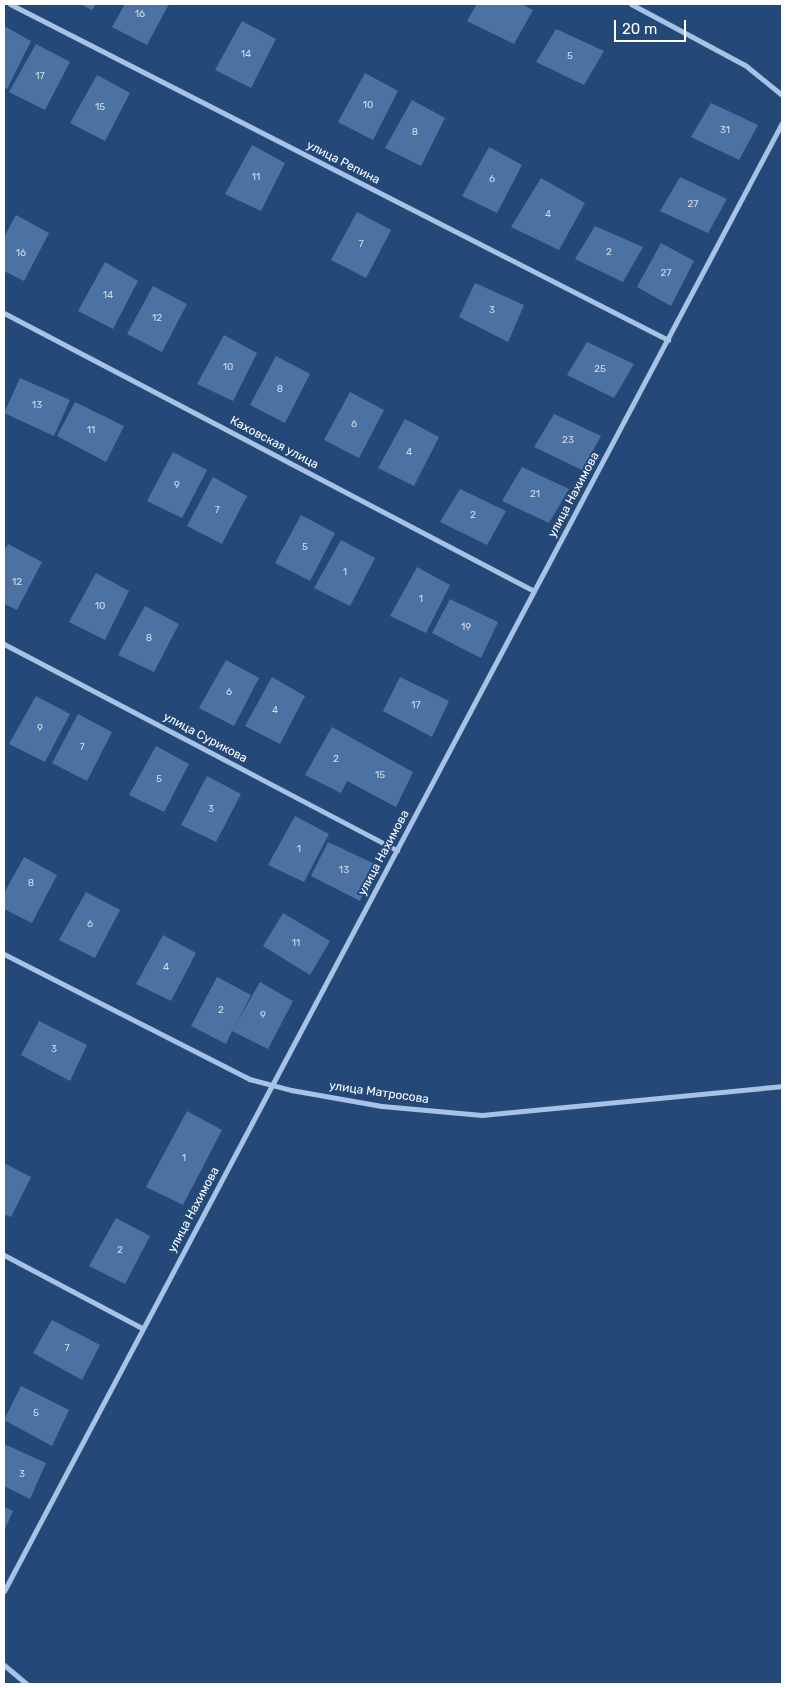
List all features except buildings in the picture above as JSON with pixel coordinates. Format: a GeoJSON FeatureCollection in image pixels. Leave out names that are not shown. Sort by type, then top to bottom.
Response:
{"type":"FeatureCollection","features":[{"type":"Feature","properties":{"kind":"street","name":"улица Репина"},"geometry":{"type":"LineString","coordinates":[[10,4],[668,340]]}},
{"type":"Feature","properties":{"kind":"street"},"geometry":{"type":"LineString","coordinates":[[632,4],[745,65],[782,95]]}},
{"type":"Feature","properties":{"kind":"street","name":"улица Нахимова"},"geometry":{"type":"LineString","coordinates":[[4,1591],[782,124]]}},
{"type":"Feature","properties":{"kind":"street","name":"Каховская улица"},"geometry":{"type":"LineString","coordinates":[[4,313],[534,591]]}},
{"type":"Feature","properties":{"kind":"street","name":"улица Сурикова"},"geometry":{"type":"LineString","coordinates":[[4,644],[397,850]]}},
{"type":"Feature","properties":{"kind":"street","name":"улица Матросова"},"geometry":{"type":"LineString","coordinates":[[4,954],[249,1079],[382,1106],[482,1115],[782,1086]]}},
{"type":"Feature","properties":{"kind":"street"},"geometry":{"type":"LineString","coordinates":[[4,1255],[142,1328]]}},
{"type":"Feature","properties":{"kind":"street"},"geometry":{"type":"LineString","coordinates":[[4,1665],[27,1684]]}}]}
